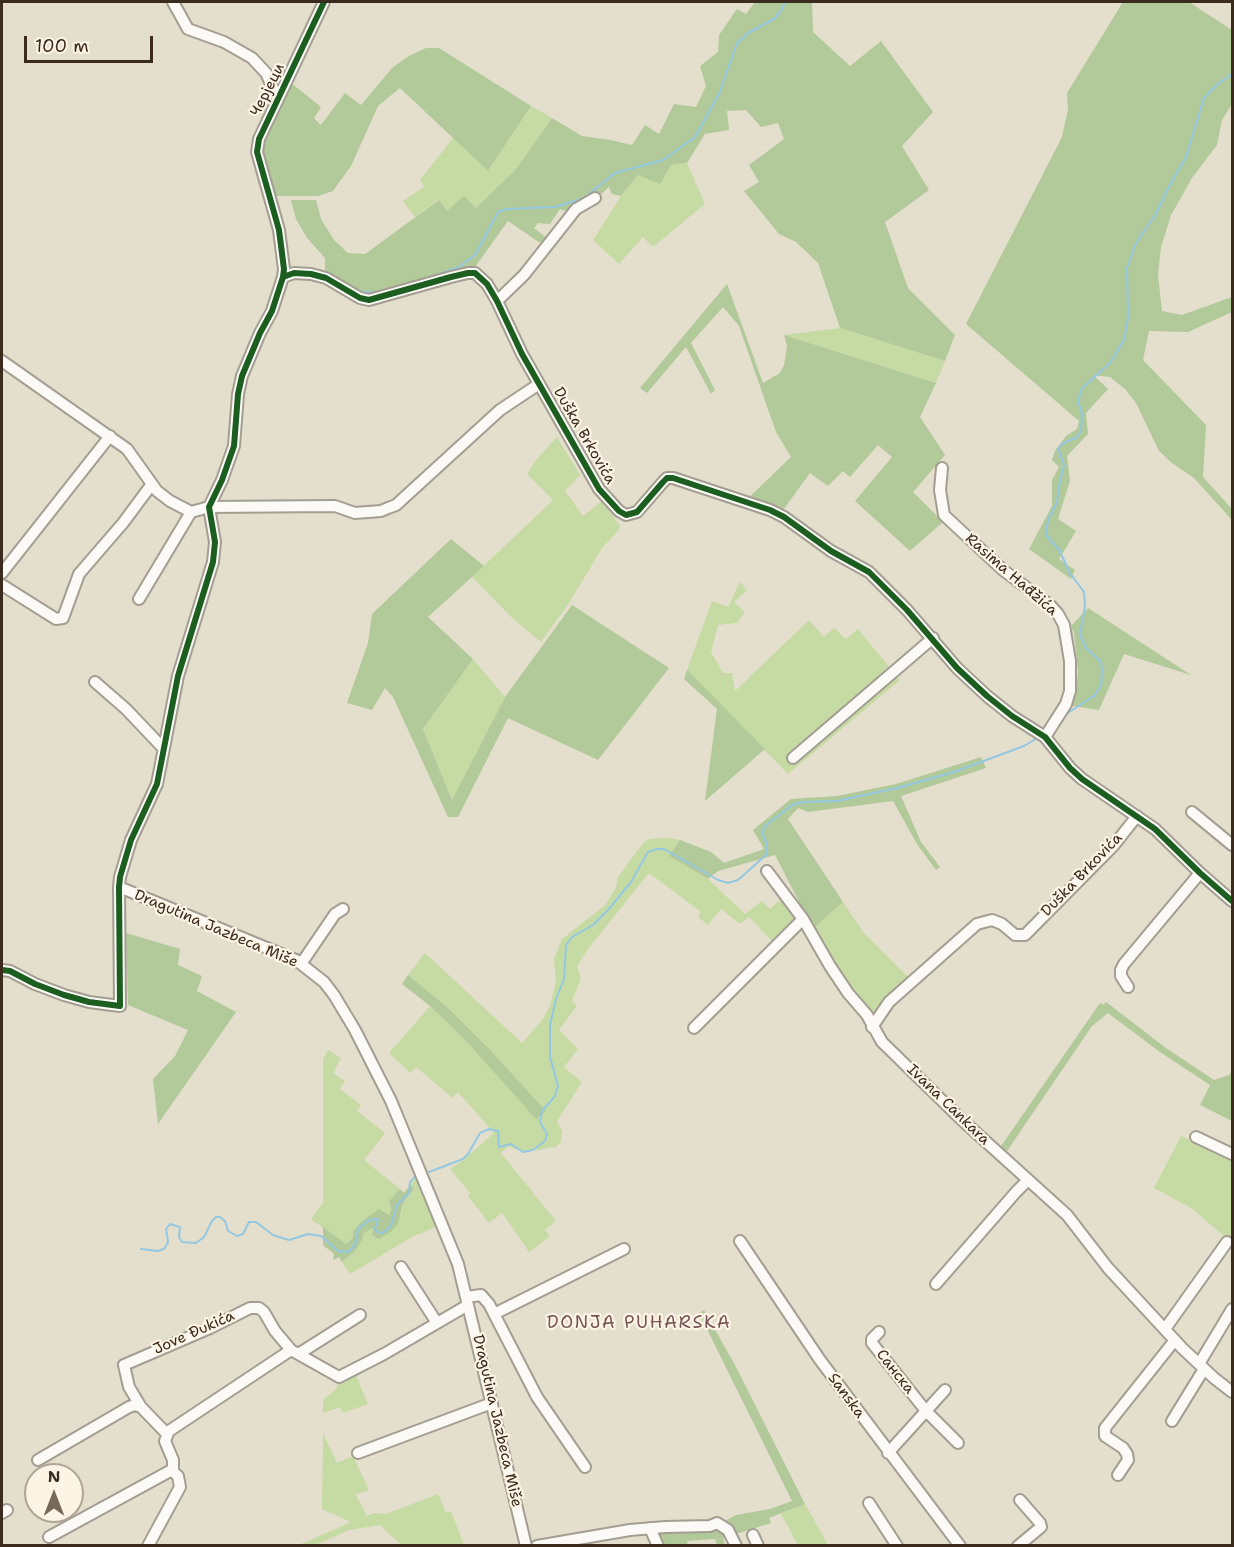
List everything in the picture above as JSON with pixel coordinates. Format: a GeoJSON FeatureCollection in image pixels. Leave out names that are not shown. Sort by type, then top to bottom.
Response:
{"type":"FeatureCollection","features":[{"type":"Feature","properties":{"kind":"street","name":"Черјеци"},"geometry":{"type":"LineString","coordinates":[[173,2],[188,29],[230,45],[252,58],[266,73],[278,99]]}},
{"type":"Feature","properties":{"kind":"street","name":"Черјеци"},"geometry":{"type":"LineString","coordinates":[[283,277],[279,230],[257,152],[263,128],[324,2]]}},
{"type":"Feature","properties":{"kind":"street"},"geometry":{"type":"LineString","coordinates":[[497,301],[524,275],[576,209],[595,198]]}},
{"type":"Feature","properties":{"kind":"street","name":"Duška Brkovića"},"geometry":{"type":"LineString","coordinates":[[283,277],[294,273],[326,278],[360,298],[369,300],[451,277],[475,273],[487,284],[497,301],[522,354],[598,489],[622,514],[629,515],[637,512],[667,478],[681,480],[770,510],[802,529],[831,551],[869,572],[890,591],[957,668],[987,696],[1045,737],[1082,779],[1155,829],[1200,873],[1233,901]]}},
{"type":"Feature","properties":{"kind":"street"},"geometry":{"type":"LineString","coordinates":[[2,361],[127,449],[152,484],[170,501],[191,512],[209,507],[234,446],[238,394],[242,376],[272,311],[283,277]]}},
{"type":"Feature","properties":{"kind":"street","name":"Duška Brkovića"},"geometry":{"type":"LineString","coordinates":[[209,507],[335,506],[354,513],[381,511],[396,505],[500,410],[539,384]]}},
{"type":"Feature","properties":{"kind":"street"},"geometry":{"type":"LineString","coordinates":[[2,573],[110,436]]}},
{"type":"Feature","properties":{"kind":"street","name":"Rasima Hađžića"},"geometry":{"type":"LineString","coordinates":[[942,468],[940,490],[944,515],[1003,570],[1050,605],[1064,625],[1070,661],[1070,691],[1066,704],[1045,737]]}},
{"type":"Feature","properties":{"kind":"street"},"geometry":{"type":"LineString","coordinates":[[2,585],[56,619],[63,618],[79,574],[123,523],[152,484]]}},
{"type":"Feature","properties":{"kind":"street","name":"Dragutina Jazbeca Miše"},"geometry":{"type":"LineString","coordinates":[[209,507],[215,542],[213,562],[178,676],[157,784],[131,840],[118,887],[301,964],[324,981],[334,995],[391,1101],[458,1264],[526,1545]]}},
{"type":"Feature","properties":{"kind":"street"},"geometry":{"type":"LineString","coordinates":[[139,600],[191,512]]}},
{"type":"Feature","properties":{"kind":"street"},"geometry":{"type":"LineString","coordinates":[[793,758],[933,638]]}},
{"type":"Feature","properties":{"kind":"street"},"geometry":{"type":"LineString","coordinates":[[95,682],[126,709],[163,748]]}},
{"type":"Feature","properties":{"kind":"street"},"geometry":{"type":"LineString","coordinates":[[1191,813],[1233,845]]}},
{"type":"Feature","properties":{"kind":"street","name":"Duška Brkovića"},"geometry":{"type":"LineString","coordinates":[[872,1027],[889,1002],[976,924],[992,920],[1002,924],[1016,935],[1022,936],[1026,933],[1114,845],[1137,816]]}},
{"type":"Feature","properties":{"kind":"street","name":"Ivana Cankara"},"geometry":{"type":"LineString","coordinates":[[767,871],[803,919],[836,975],[867,1016],[882,1042],[1068,1215],[1108,1268],[1175,1340],[1201,1367],[1233,1392]]}},
{"type":"Feature","properties":{"kind":"street"},"geometry":{"type":"LineString","coordinates":[[1128,987],[1121,976],[1124,964],[1200,873]]}},
{"type":"Feature","properties":{"kind":"street"},"geometry":{"type":"LineString","coordinates":[[2,970],[10,971],[64,995],[89,1002],[120,1006],[118,887]]}},
{"type":"Feature","properties":{"kind":"street"},"geometry":{"type":"LineString","coordinates":[[301,964],[335,914],[343,909]]}},
{"type":"Feature","properties":{"kind":"street"},"geometry":{"type":"LineString","coordinates":[[694,1028],[803,919]]}},
{"type":"Feature","properties":{"kind":"street"},"geometry":{"type":"LineString","coordinates":[[1196,1137],[1233,1154]]}},
{"type":"Feature","properties":{"kind":"street"},"geometry":{"type":"LineString","coordinates":[[936,1284],[1028,1180]]}},
{"type":"Feature","properties":{"kind":"street","name":"Sanska"},"geometry":{"type":"LineString","coordinates":[[740,1241],[820,1360],[888,1453],[960,1545]]}},
{"type":"Feature","properties":{"kind":"street"},"geometry":{"type":"LineString","coordinates":[[1165,1329],[1227,1242]]}},
{"type":"Feature","properties":{"kind":"street","name":"Dragutina Jazbeca Miše"},"geometry":{"type":"LineString","coordinates":[[494,1314],[624,1249]]}},
{"type":"Feature","properties":{"kind":"street"},"geometry":{"type":"LineString","coordinates":[[401,1267],[437,1323]]}},
{"type":"Feature","properties":{"kind":"street","name":"Dragutina Jazbeca Miše"},"geometry":{"type":"LineString","coordinates":[[467,1301],[481,1295],[494,1314],[537,1397],[585,1467]]}},
{"type":"Feature","properties":{"kind":"street","name":"Jove Đukića"},"geometry":{"type":"LineString","coordinates":[[167,1434],[141,1407],[129,1387],[124,1365],[250,1308],[259,1308],[264,1312],[275,1331],[295,1352],[336,1375],[342,1376],[437,1323],[467,1301]]}},
{"type":"Feature","properties":{"kind":"street"},"geometry":{"type":"LineString","coordinates":[[1172,1421],[1233,1309]]}},
{"type":"Feature","properties":{"kind":"street"},"geometry":{"type":"LineString","coordinates":[[49,1537],[171,1470],[173,1465],[165,1442],[169,1431],[295,1352],[360,1315]]}},
{"type":"Feature","properties":{"kind":"street","name":"Санска"},"geometry":{"type":"LineString","coordinates":[[879,1332],[873,1339],[873,1343],[926,1411],[958,1443]]}},
{"type":"Feature","properties":{"kind":"street"},"geometry":{"type":"LineString","coordinates":[[1119,1475],[1127,1462],[1127,1454],[1123,1448],[1105,1436],[1105,1428],[1175,1340]]}},
{"type":"Feature","properties":{"kind":"street"},"geometry":{"type":"LineString","coordinates":[[888,1453],[945,1390]]}},
{"type":"Feature","properties":{"kind":"street"},"geometry":{"type":"LineString","coordinates":[[358,1453],[492,1402]]}},
{"type":"Feature","properties":{"kind":"street"},"geometry":{"type":"LineString","coordinates":[[38,1460],[129,1407],[135,1405],[141,1407]]}},
{"type":"Feature","properties":{"kind":"street"},"geometry":{"type":"LineString","coordinates":[[148,1545],[180,1487],[178,1476],[171,1470]]}},
{"type":"Feature","properties":{"kind":"street"},"geometry":{"type":"LineString","coordinates":[[1018,1545],[1041,1527],[1020,1500]]}},
{"type":"Feature","properties":{"kind":"street"},"geometry":{"type":"LineString","coordinates":[[868,1503],[897,1545]]}},
{"type":"Feature","properties":{"kind":"street"},"geometry":{"type":"LineString","coordinates":[[537,1545],[650,1528],[710,1526],[717,1523],[728,1530],[736,1545]]}},
{"type":"Feature","properties":{"kind":"street"},"geometry":{"type":"LineString","coordinates":[[650,1528],[658,1545]]}},
{"type":"Feature","properties":{"kind":"green space"},"geometry":{"type":"Polygon","coordinates":[[[755,2],[812,2],[813,32],[850,66],[881,41],[933,112],[902,146],[929,190],[885,222],[908,288],[955,335],[945,361],[840,328],[818,263],[796,242],[779,234],[744,191],[759,182],[749,165],[784,139],[778,123],[761,127],[746,110],[727,111],[729,130],[705,134],[687,163],[671,165],[660,184],[638,175],[621,196],[612,194],[609,187],[589,205],[571,213],[560,209],[550,224],[538,223],[534,228],[548,239],[543,245],[508,221],[470,274],[379,302],[325,279],[325,258],[307,238],[296,219],[291,200],[316,200],[321,219],[334,240],[348,253],[365,254],[439,200],[447,211],[464,196],[476,208],[516,169],[552,118],[582,136],[632,145],[645,125],[659,134],[674,104],[696,107],[706,86],[700,66],[718,52],[719,35],[737,9],[746,14],[755,2]]]}},
{"type":"Feature","properties":{"kind":"green space"},"geometry":{"type":"Polygon","coordinates":[[[1123,2],[1189,2],[1232,30],[1232,104],[1222,120],[1217,145],[1192,178],[1171,215],[1161,247],[1158,275],[1162,311],[1182,315],[1232,297],[1232,312],[1188,332],[1149,331],[1143,360],[1206,425],[1203,477],[1232,509],[1232,520],[1194,478],[1159,451],[1136,403],[1125,389],[1110,377],[1093,375],[1108,389],[1086,413],[1088,434],[1067,456],[1070,481],[1058,519],[1076,531],[1059,559],[1075,570],[1071,579],[1029,549],[1052,506],[1052,480],[1059,467],[1052,460],[1055,451],[1066,436],[1077,429],[1079,421],[966,324],[1062,137],[1068,109],[1067,93],[1123,2]]]}},
{"type":"Feature","properties":{"kind":"green space"},"geometry":{"type":"Polygon","coordinates":[[[426,48],[439,48],[531,106],[488,171],[400,88],[378,106],[351,166],[333,191],[318,196],[272,196],[262,155],[262,145],[290,82],[321,107],[314,118],[321,125],[345,93],[361,105],[393,67],[426,48]]]}},
{"type":"Feature","properties":{"kind":"green space"},"geometry":{"type":"Polygon","coordinates":[[[531,106],[552,118],[516,169],[476,208],[447,211],[438,200],[415,217],[403,201],[424,187],[420,180],[453,138],[488,171],[531,106]]]}},
{"type":"Feature","properties":{"kind":"green space"},"geometry":{"type":"Polygon","coordinates":[[[687,163],[705,204],[653,247],[643,237],[619,264],[593,240],[621,196],[638,175],[671,165],[687,163]]]}},
{"type":"Feature","properties":{"kind":"green space"},"geometry":{"type":"Polygon","coordinates":[[[727,284],[763,383],[780,373],[784,365],[787,346],[784,335],[936,383],[920,417],[945,455],[913,492],[943,522],[910,551],[855,501],[892,457],[878,445],[850,477],[843,471],[828,486],[810,473],[778,517],[741,505],[791,457],[776,432],[739,326],[723,307],[691,343],[715,390],[711,394],[686,347],[647,393],[640,388],[727,284]]]}},
{"type":"Feature","properties":{"kind":"green space"},"geometry":{"type":"Polygon","coordinates":[[[840,328],[945,361],[936,383],[784,335],[840,328]]]}},
{"type":"Feature","properties":{"kind":"green space"},"geometry":{"type":"Polygon","coordinates":[[[557,437],[580,475],[565,491],[583,516],[602,501],[620,526],[602,548],[569,603],[541,642],[510,616],[472,577],[553,500],[527,474],[536,460],[557,437]]]}},
{"type":"Feature","properties":{"kind":"green space"},"geometry":{"type":"Polygon","coordinates":[[[451,539],[484,566],[428,617],[473,659],[423,729],[452,800],[505,697],[572,605],[669,668],[598,760],[508,718],[458,817],[448,817],[393,697],[385,688],[372,710],[347,703],[368,643],[372,614],[451,539]]]}},
{"type":"Feature","properties":{"kind":"green space"},"geometry":{"type":"Polygon","coordinates":[[[740,582],[747,590],[734,602],[745,612],[737,623],[718,625],[711,652],[723,673],[732,673],[735,691],[809,620],[824,637],[834,628],[846,639],[858,629],[900,680],[788,774],[687,670],[712,601],[728,607],[740,582]]]}},
{"type":"Feature","properties":{"kind":"green space"},"geometry":{"type":"Polygon","coordinates":[[[1088,608],[1191,675],[1124,654],[1099,710],[1067,705],[1077,684],[1078,672],[1074,633],[1071,626],[1088,608]]]}},
{"type":"Feature","properties":{"kind":"green space"},"geometry":{"type":"Polygon","coordinates":[[[473,659],[505,697],[452,800],[423,729],[473,659]]]}},
{"type":"Feature","properties":{"kind":"green space"},"geometry":{"type":"Polygon","coordinates":[[[687,670],[765,749],[705,801],[717,709],[684,679],[687,670]]]}},
{"type":"Feature","properties":{"kind":"green space"},"geometry":{"type":"Polygon","coordinates":[[[981,757],[986,768],[901,796],[921,842],[940,867],[936,870],[917,844],[893,801],[808,812],[798,808],[788,819],[843,902],[813,929],[775,855],[718,871],[708,879],[669,856],[680,840],[711,852],[724,863],[764,849],[753,830],[791,799],[837,796],[896,784],[981,757]]]}},
{"type":"Feature","properties":{"kind":"green space"},"geometry":{"type":"Polygon","coordinates":[[[650,839],[680,840],[669,856],[708,879],[745,914],[762,901],[770,909],[782,898],[798,918],[778,947],[749,917],[740,924],[721,909],[708,925],[698,917],[701,912],[649,873],[577,966],[581,979],[572,1001],[577,1006],[559,1030],[578,1049],[564,1067],[582,1082],[557,1121],[562,1131],[561,1142],[556,1147],[523,1152],[508,1146],[501,1153],[556,1221],[545,1230],[550,1236],[529,1252],[502,1213],[489,1223],[468,1196],[470,1193],[450,1169],[494,1133],[458,1092],[453,1098],[416,1067],[410,1073],[389,1053],[430,1006],[470,1045],[545,1111],[492,1052],[447,1007],[408,975],[425,953],[522,1043],[542,1020],[550,1006],[556,981],[554,959],[562,939],[604,906],[616,888],[618,877],[644,842],[650,839]]]}},
{"type":"Feature","properties":{"kind":"green space"},"geometry":{"type":"Polygon","coordinates":[[[843,902],[864,933],[912,981],[875,1018],[848,990],[813,929],[843,902]]]}},
{"type":"Feature","properties":{"kind":"green space"},"geometry":{"type":"Polygon","coordinates":[[[126,933],[180,949],[178,965],[202,976],[197,991],[236,1012],[158,1124],[153,1079],[175,1056],[188,1030],[128,1005],[126,933]]]}},
{"type":"Feature","properties":{"kind":"green space"},"geometry":{"type":"Polygon","coordinates":[[[408,975],[447,1007],[546,1111],[536,1119],[470,1045],[430,1006],[402,984],[408,975]]]}},
{"type":"Feature","properties":{"kind":"green space"},"geometry":{"type":"Polygon","coordinates":[[[1106,1002],[1166,1048],[1214,1080],[1229,1075],[1232,1071],[1232,1121],[1200,1105],[1210,1085],[1160,1052],[1108,1013],[1092,1026],[1005,1154],[999,1149],[1100,1003],[1103,1005],[1106,1002]]]}},
{"type":"Feature","properties":{"kind":"green space"},"geometry":{"type":"Polygon","coordinates":[[[328,1050],[341,1058],[333,1073],[345,1081],[340,1089],[361,1105],[357,1111],[385,1133],[364,1160],[400,1189],[389,1201],[391,1210],[389,1215],[345,1244],[311,1219],[323,1203],[323,1059],[328,1050]]]}},
{"type":"Feature","properties":{"kind":"green space"},"geometry":{"type":"Polygon","coordinates":[[[1181,1136],[1232,1159],[1232,1243],[1191,1208],[1154,1188],[1181,1136]]]}},
{"type":"Feature","properties":{"kind":"green space"},"geometry":{"type":"Polygon","coordinates":[[[418,1175],[438,1226],[412,1237],[350,1274],[342,1262],[356,1250],[363,1234],[401,1214],[403,1203],[414,1190],[410,1185],[418,1175]]]}},
{"type":"Feature","properties":{"kind":"green space"},"geometry":{"type":"Polygon","coordinates":[[[410,1185],[414,1189],[403,1203],[398,1224],[392,1231],[379,1239],[372,1235],[373,1228],[363,1234],[356,1250],[342,1262],[339,1257],[333,1260],[334,1254],[323,1245],[323,1227],[346,1244],[362,1221],[379,1209],[389,1215],[391,1210],[389,1201],[400,1189],[404,1193],[410,1185]]]}},
{"type":"Feature","properties":{"kind":"green space"},"geometry":{"type":"Polygon","coordinates":[[[704,1310],[736,1367],[805,1504],[769,1518],[771,1523],[723,1538],[725,1545],[717,1545],[715,1539],[687,1541],[688,1545],[661,1545],[654,1528],[721,1523],[736,1515],[770,1509],[792,1501],[699,1313],[704,1310]]]}},
{"type":"Feature","properties":{"kind":"green space"},"geometry":{"type":"Polygon","coordinates":[[[355,1373],[368,1404],[343,1413],[340,1407],[323,1413],[323,1400],[337,1388],[337,1380],[355,1373]]]}},
{"type":"Feature","properties":{"kind":"green space"},"geometry":{"type":"Polygon","coordinates":[[[323,1433],[337,1463],[353,1456],[369,1490],[356,1495],[367,1516],[374,1513],[386,1514],[438,1494],[446,1512],[451,1511],[464,1545],[401,1545],[380,1525],[349,1530],[316,1545],[299,1545],[351,1522],[322,1509],[323,1433]]]}},
{"type":"Feature","properties":{"kind":"green space"},"geometry":{"type":"Polygon","coordinates":[[[805,1504],[828,1545],[798,1545],[781,1514],[805,1504]]]}},
{"type":"Feature","properties":{"kind":"waterway"},"geometry":{"type":"LineString","coordinates":[[428,278],[459,267],[475,255],[498,212],[507,209],[555,207],[584,198],[615,173],[663,160],[695,137],[719,94],[737,43],[748,33],[774,19],[785,2]]}},
{"type":"Feature","properties":{"kind":"waterway"},"geometry":{"type":"LineString","coordinates":[[1066,714],[1094,696],[1101,685],[1102,671],[1101,662],[1086,648],[1080,635],[1085,606],[1084,592],[1069,572],[1060,551],[1046,535],[1048,520],[1057,502],[1064,465],[1058,449],[1062,444],[1077,437],[1081,431],[1082,414],[1078,401],[1082,388],[1110,363],[1124,340],[1128,317],[1127,268],[1136,243],[1156,214],[1186,157],[1204,98],[1232,74]]}},
{"type":"Feature","properties":{"kind":"waterway"},"geometry":{"type":"LineString","coordinates":[[358,292],[379,292]]}},
{"type":"Feature","properties":{"kind":"waterway"},"geometry":{"type":"LineString","coordinates":[[429,1172],[463,1159],[480,1133],[489,1129],[498,1131],[499,1147],[511,1144],[523,1152],[533,1150],[545,1141],[547,1134],[540,1122],[542,1111],[555,1096],[558,1086],[550,1057],[550,1025],[556,999],[564,979],[566,945],[572,937],[593,925],[608,910],[631,882],[648,852],[664,849],[718,880],[728,883],[738,880],[766,855],[767,845],[762,833],[765,826],[792,805],[803,802],[837,801],[897,788],[954,772],[1024,746],[1039,737]]}},
{"type":"Feature","properties":{"kind":"waterway"},"geometry":{"type":"LineString","coordinates":[[141,1249],[158,1251],[164,1249],[168,1242],[166,1229],[170,1224],[180,1227],[179,1237],[182,1242],[196,1243],[204,1237],[212,1221],[220,1217],[225,1221],[228,1231],[237,1236],[243,1234],[249,1222],[256,1222],[273,1235],[289,1240],[308,1234],[321,1236],[338,1251],[348,1252],[355,1245],[358,1229],[369,1220],[378,1219],[375,1229],[377,1232],[383,1233],[391,1226],[397,1205],[409,1193],[410,1182],[417,1175]]}},
{"type":"Feature","properties":{"kind":"cycle path"},"geometry":{"type":"LineString","coordinates":[[2,970],[10,971],[64,995],[89,1002],[120,1006],[120,877],[131,840],[157,784],[178,676],[213,562],[215,542],[209,507],[234,446],[238,394],[242,376],[272,311],[283,277],[279,230],[257,152],[259,139],[324,2]]}},
{"type":"Feature","properties":{"kind":"cycle path"},"geometry":{"type":"LineString","coordinates":[[283,277],[294,273],[326,278],[360,298],[369,300],[451,277],[475,273],[487,284],[497,301],[522,354],[599,489],[619,511],[626,515],[637,512],[667,478],[673,478],[770,510],[784,517],[831,551],[869,572],[907,610],[957,668],[987,696],[1012,716],[1045,737],[1082,779],[1155,829],[1232,901]]}},
{"type":"Feature","properties":{"kind":"district","name":"DONJA PUHARSKA"},"geometry":{"type":"Point","coordinates":[639,1323]}}]}
